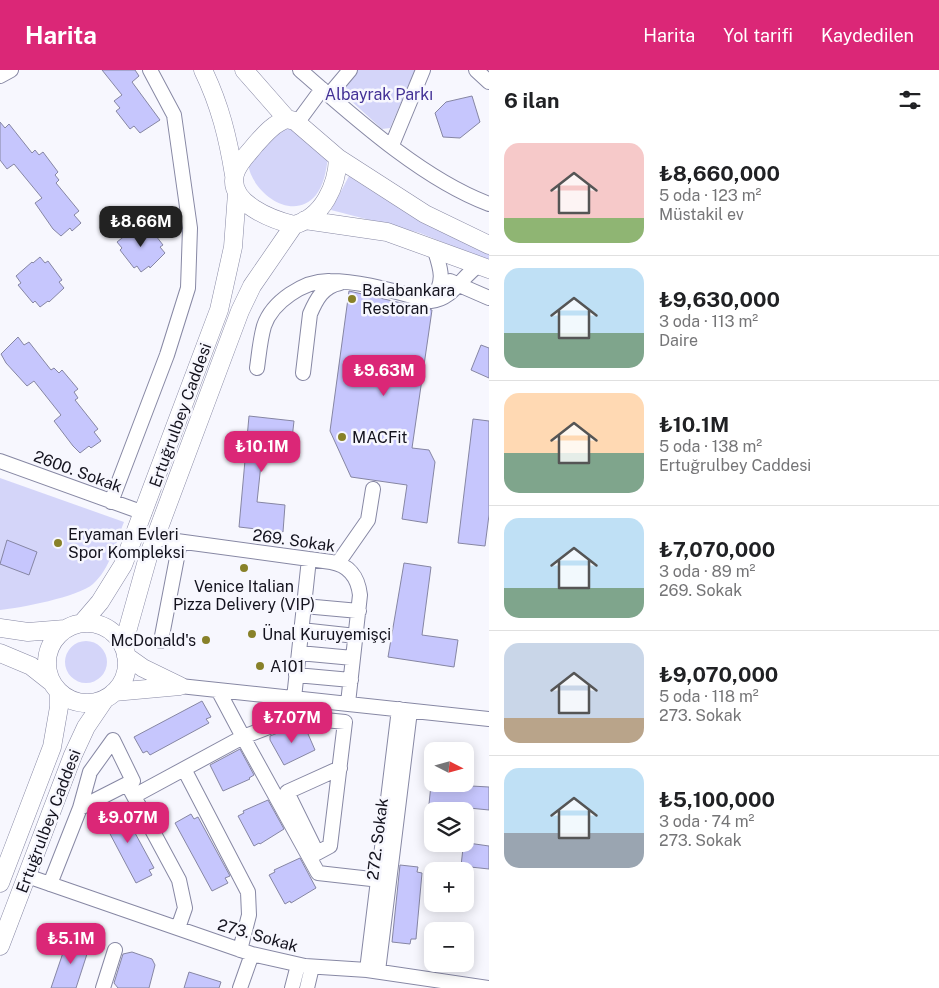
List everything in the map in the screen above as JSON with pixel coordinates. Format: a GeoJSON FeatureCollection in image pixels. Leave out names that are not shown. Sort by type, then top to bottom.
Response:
{"type":"FeatureCollection","features":[{"type":"Feature","properties":{"kind":"main road","name":"Ertuğrulbey Caddesi"},"geometry":{"type":"LineString","coordinates":[[82,623],[100,602],[123,565],[144,513],[219,310],[233,247],[235,184],[226,128],[216,96],[204,70]]}},
{"type":"Feature","properties":{"kind":"main road"},"geometry":{"type":"LineString","coordinates":[[244,70],[292,121],[338,158],[425,214],[489,245]]}},
{"type":"Feature","properties":{"kind":"main road"},"geometry":{"type":"LineString","coordinates":[[292,121],[278,121],[239,165],[235,184],[264,215],[272,220],[387,232],[484,267]]}},
{"type":"Feature","properties":{"kind":"main road"},"geometry":{"type":"LineString","coordinates":[[299,222],[317,211],[336,181],[338,158]]}},
{"type":"Feature","properties":{"kind":"main road","name":"Ertuğrulbey Caddesi"},"geometry":{"type":"LineString","coordinates":[[124,651],[154,538],[240,311],[252,286],[299,222]]}},
{"type":"Feature","properties":{"kind":"main road"},"geometry":{"type":"LineString","coordinates":[[0,628],[28,632],[65,629],[82,623],[104,627],[114,634],[124,651],[144,668],[180,686]]}},
{"type":"Feature","properties":{"kind":"main road"},"geometry":{"type":"LineString","coordinates":[[54,687],[47,664],[50,646],[65,629]]}},
{"type":"Feature","properties":{"kind":"main road"},"geometry":{"type":"LineString","coordinates":[[109,696],[125,674],[124,651]]}},
{"type":"Feature","properties":{"kind":"main road"},"geometry":{"type":"LineString","coordinates":[[0,653],[31,666],[69,700],[80,703],[93,703],[109,696],[180,686]]}},
{"type":"Feature","properties":{"kind":"main road","name":"Ertuğrulbey Caddesi"},"geometry":{"type":"LineString","coordinates":[[0,883],[52,747],[59,707],[54,687]]}},
{"type":"Feature","properties":{"kind":"main road","name":"Ertuğrulbey Caddesi"},"geometry":{"type":"LineString","coordinates":[[0,946],[72,755],[86,727],[109,696]]}},
{"type":"Feature","properties":{"kind":"street"},"geometry":{"type":"LineString","coordinates":[[0,76],[12,70]]}},
{"type":"Feature","properties":{"kind":"street"},"geometry":{"type":"LineString","coordinates":[[112,502],[167,355],[188,288],[190,228],[174,115],[150,70]]}},
{"type":"Feature","properties":{"kind":"street"},"geometry":{"type":"LineString","coordinates":[[300,70],[392,144],[450,187],[489,204]]}},
{"type":"Feature","properties":{"kind":"street"},"geometry":{"type":"LineString","coordinates":[[292,121],[350,70]]}},
{"type":"Feature","properties":{"kind":"street"},"geometry":{"type":"LineString","coordinates":[[392,144],[423,70]]}},
{"type":"Feature","properties":{"kind":"street"},"geometry":{"type":"LineString","coordinates":[[476,70],[489,82]]}},
{"type":"Feature","properties":{"kind":"street"},"geometry":{"type":"LineString","coordinates":[[431,301],[439,290],[441,276],[434,248]]}},
{"type":"Feature","properties":{"kind":"street"},"geometry":{"type":"LineString","coordinates":[[257,368],[265,325],[280,301],[311,284],[328,280],[343,282],[431,301],[446,298],[457,285],[484,267]]}},
{"type":"Feature","properties":{"kind":"street"},"geometry":{"type":"LineString","coordinates":[[441,276],[457,285],[489,298]]}},
{"type":"Feature","properties":{"kind":"street"},"geometry":{"type":"LineString","coordinates":[[303,373],[310,314],[319,295],[327,288],[343,282]]}},
{"type":"Feature","properties":{"kind":"street","name":"2600. Sokak"},"geometry":{"type":"LineString","coordinates":[[0,461],[144,513]]}},
{"type":"Feature","properties":{"kind":"street"},"geometry":{"type":"LineString","coordinates":[[338,563],[368,520],[373,489]]}},
{"type":"Feature","properties":{"kind":"street","name":"269. Sokak"},"geometry":{"type":"LineString","coordinates":[[154,538],[338,563],[350,572],[359,585],[356,636],[348,703]]}},
{"type":"Feature","properties":{"kind":"street"},"geometry":{"type":"LineString","coordinates":[[162,641],[180,542]]}},
{"type":"Feature","properties":{"kind":"street"},"geometry":{"type":"LineString","coordinates":[[294,698],[309,559]]}},
{"type":"Feature","properties":{"kind":"street"},"geometry":{"type":"LineString","coordinates":[[304,606],[358,611]]}},
{"type":"Feature","properties":{"kind":"street"},"geometry":{"type":"LineString","coordinates":[[301,630],[356,636]]}},
{"type":"Feature","properties":{"kind":"street"},"geometry":{"type":"LineString","coordinates":[[299,653],[353,658]]}},
{"type":"Feature","properties":{"kind":"street"},"geometry":{"type":"LineString","coordinates":[[296,675],[351,680]]}},
{"type":"Feature","properties":{"kind":"street"},"geometry":{"type":"LineString","coordinates":[[180,686],[489,719]]}},
{"type":"Feature","properties":{"kind":"street"},"geometry":{"type":"LineString","coordinates":[[218,690],[318,873],[383,880]]}},
{"type":"Feature","properties":{"kind":"street","name":"272. Sokak"},"geometry":{"type":"LineString","coordinates":[[372,970],[405,710]]}},
{"type":"Feature","properties":{"kind":"street"},"geometry":{"type":"LineString","coordinates":[[134,796],[243,737],[295,717],[345,722],[340,768],[330,846],[318,853],[287,792],[340,768]]}},
{"type":"Feature","properties":{"kind":"street"},"geometry":{"type":"LineString","coordinates":[[50,884],[80,808],[90,772],[113,740],[133,781],[80,808]]}},
{"type":"Feature","properties":{"kind":"street"},"geometry":{"type":"LineString","coordinates":[[184,769],[248,892],[250,915],[240,988]]}},
{"type":"Feature","properties":{"kind":"street"},"geometry":{"type":"LineString","coordinates":[[128,784],[179,880],[185,908],[178,928]]}},
{"type":"Feature","properties":{"kind":"street","name":"273. Sokak"},"geometry":{"type":"LineString","coordinates":[[27,876],[246,952],[298,965],[372,970],[489,988]]}},
{"type":"Feature","properties":{"kind":"street"},"geometry":{"type":"LineString","coordinates":[[103,988],[115,950]]}},
{"type":"Feature","properties":{"kind":"street"},"geometry":{"type":"LineString","coordinates":[[292,988],[298,965]]}},
{"type":"Feature","properties":{"kind":"street"},"geometry":{"type":"LineString","coordinates":[[307,988],[312,967]]}},
{"type":"Feature","properties":{"kind":"green space","name":"Albayrak Parkı"},"geometry":{"type":"Polygon","coordinates":[[[355,70],[415,70],[390,128],[382,129],[338,89],[355,70]]]}},
{"type":"Feature","properties":{"kind":"green space"},"geometry":{"type":"Polygon","coordinates":[[[290,128],[295,129],[328,158],[319,191],[307,203],[296,206],[285,205],[265,194],[251,175],[248,164],[281,131],[290,128]]]}},
{"type":"Feature","properties":{"kind":"green space"},"geometry":{"type":"Polygon","coordinates":[[[349,176],[417,218],[489,254],[489,261],[420,233],[331,210],[349,176]]]}},
{"type":"Feature","properties":{"kind":"green space","name":"Eryaman Evleri Spor Kompleksi"},"geometry":{"type":"Polygon","coordinates":[[[0,478],[124,522],[104,571],[93,584],[86,589],[62,597],[0,610],[0,478]]]}},
{"type":"Feature","properties":{"kind":"green space"},"geometry":{"type":"Polygon","coordinates":[[[90,641],[98,644],[104,650],[107,662],[104,674],[98,680],[82,683],[74,680],[68,674],[65,658],[68,650],[74,644],[90,641]]]}},
{"type":"Feature","properties":{"kind":"building"},"geometry":{"type":"Polygon","coordinates":[[[102,70],[135,70],[139,76],[132,82],[160,120],[140,133],[134,126],[130,129],[116,111],[120,108],[114,101],[122,95],[102,70]]]}},
{"type":"Feature","properties":{"kind":"building"},"geometry":{"type":"Polygon","coordinates":[[[472,96],[480,122],[460,138],[443,137],[435,113],[446,102],[472,96]]]}},
{"type":"Feature","properties":{"kind":"building"},"geometry":{"type":"Polygon","coordinates":[[[0,122],[5,128],[9,124],[32,153],[35,150],[39,155],[43,152],[58,172],[55,175],[59,180],[56,183],[79,211],[74,215],[81,223],[72,231],[70,228],[61,236],[53,229],[35,203],[42,198],[14,164],[7,169],[0,160],[0,122]]]}},
{"type":"Feature","properties":{"kind":"building"},"geometry":{"type":"Polygon","coordinates":[[[141,223],[146,229],[149,227],[163,245],[160,247],[165,253],[150,268],[149,266],[141,272],[137,266],[134,268],[120,250],[122,248],[117,242],[141,223]]]}},
{"type":"Feature","properties":{"kind":"building"},"geometry":{"type":"Polygon","coordinates":[[[40,257],[45,263],[48,261],[62,280],[59,282],[64,288],[49,302],[40,307],[35,301],[33,303],[18,285],[21,283],[16,276],[40,257]]]}},
{"type":"Feature","properties":{"kind":"building"},"geometry":{"type":"Polygon","coordinates":[[[349,291],[432,310],[412,448],[429,450],[435,462],[427,523],[402,519],[407,485],[351,477],[330,431],[349,291]]]}},
{"type":"Feature","properties":{"kind":"building"},"geometry":{"type":"Polygon","coordinates":[[[18,337],[24,345],[29,342],[51,370],[54,368],[59,373],[62,370],[78,389],[74,392],[78,398],[75,400],[98,429],[94,432],[101,441],[91,448],[89,446],[80,453],[54,421],[61,415],[34,381],[27,386],[6,363],[1,354],[18,337]]]}},
{"type":"Feature","properties":{"kind":"building"},"geometry":{"type":"Polygon","coordinates":[[[481,345],[489,348],[489,378],[471,370],[481,345]]]}},
{"type":"Feature","properties":{"kind":"building"},"geometry":{"type":"Polygon","coordinates":[[[249,416],[294,421],[291,447],[263,445],[257,502],[285,505],[283,532],[239,527],[249,416]]]}},
{"type":"Feature","properties":{"kind":"building"},"geometry":{"type":"Polygon","coordinates":[[[473,419],[489,421],[489,515],[485,546],[458,543],[473,419]]]}},
{"type":"Feature","properties":{"kind":"building"},"geometry":{"type":"Polygon","coordinates":[[[7,540],[37,552],[29,575],[0,564],[7,540]]]}},
{"type":"Feature","properties":{"kind":"building"},"geometry":{"type":"Polygon","coordinates":[[[404,563],[431,567],[422,635],[458,640],[454,667],[388,657],[404,563]]]}},
{"type":"Feature","properties":{"kind":"building"},"geometry":{"type":"Polygon","coordinates":[[[202,701],[211,717],[206,719],[209,723],[150,755],[147,751],[143,753],[134,737],[202,701]]]}},
{"type":"Feature","properties":{"kind":"building"},"geometry":{"type":"Polygon","coordinates":[[[296,726],[305,727],[315,750],[284,765],[270,740],[270,736],[296,726]]]}},
{"type":"Feature","properties":{"kind":"building"},"geometry":{"type":"Polygon","coordinates":[[[240,749],[254,775],[250,779],[223,791],[210,765],[240,749]]]}},
{"type":"Feature","properties":{"kind":"building"},"geometry":{"type":"Polygon","coordinates":[[[474,786],[489,787],[489,810],[474,808],[474,802],[429,802],[430,792],[474,792],[474,786]]]}},
{"type":"Feature","properties":{"kind":"building"},"geometry":{"type":"Polygon","coordinates":[[[268,800],[284,829],[254,846],[238,816],[244,813],[243,811],[268,800]]]}},
{"type":"Feature","properties":{"kind":"building"},"geometry":{"type":"Polygon","coordinates":[[[116,806],[118,811],[122,809],[154,868],[149,870],[152,875],[136,883],[100,815],[116,806]]]}},
{"type":"Feature","properties":{"kind":"building"},"geometry":{"type":"Polygon","coordinates":[[[191,814],[194,819],[198,817],[230,876],[225,878],[228,883],[212,891],[175,823],[191,814]]]}},
{"type":"Feature","properties":{"kind":"building"},"geometry":{"type":"Polygon","coordinates":[[[474,844],[489,846],[489,869],[474,867],[474,862],[461,862],[463,852],[474,852],[474,844]]]}},
{"type":"Feature","properties":{"kind":"building"},"geometry":{"type":"Polygon","coordinates":[[[300,858],[316,888],[291,903],[290,901],[285,904],[269,875],[275,872],[274,870],[300,858]]]}},
{"type":"Feature","properties":{"kind":"building"},"geometry":{"type":"Polygon","coordinates":[[[400,865],[418,867],[417,872],[422,873],[416,939],[411,939],[410,944],[392,942],[400,865]]]}},
{"type":"Feature","properties":{"kind":"building"},"geometry":{"type":"Polygon","coordinates":[[[68,938],[86,944],[84,949],[88,951],[76,988],[51,988],[68,938]]]}},
{"type":"Feature","properties":{"kind":"building"},"geometry":{"type":"Polygon","coordinates":[[[132,952],[152,959],[155,965],[149,988],[118,988],[114,983],[123,954],[132,952]]]}},
{"type":"Feature","properties":{"kind":"building"},"geometry":{"type":"Polygon","coordinates":[[[189,972],[221,982],[219,988],[184,988],[189,972]]]}},
{"type":"Feature","properties":{"kind":"place","name":"Balabankara Restoran"},"geometry":{"type":"Point","coordinates":[352,299]}},
{"type":"Feature","properties":{"kind":"place","name":"MACFit"},"geometry":{"type":"Point","coordinates":[342,437]}},
{"type":"Feature","properties":{"kind":"place","name":"Eryaman Evleri Spor Kompleksi"},"geometry":{"type":"Point","coordinates":[58,543]}},
{"type":"Feature","properties":{"kind":"place","name":"Venice Italian Pizza Delivery (VIP)"},"geometry":{"type":"Point","coordinates":[244,568]}},
{"type":"Feature","properties":{"kind":"place","name":"Ünal Kuruyemişçi"},"geometry":{"type":"Point","coordinates":[252,634]}},
{"type":"Feature","properties":{"kind":"place","name":"McDonald's"},"geometry":{"type":"Point","coordinates":[206,640]}},
{"type":"Feature","properties":{"kind":"place","name":"A101"},"geometry":{"type":"Point","coordinates":[260,666]}}]}
